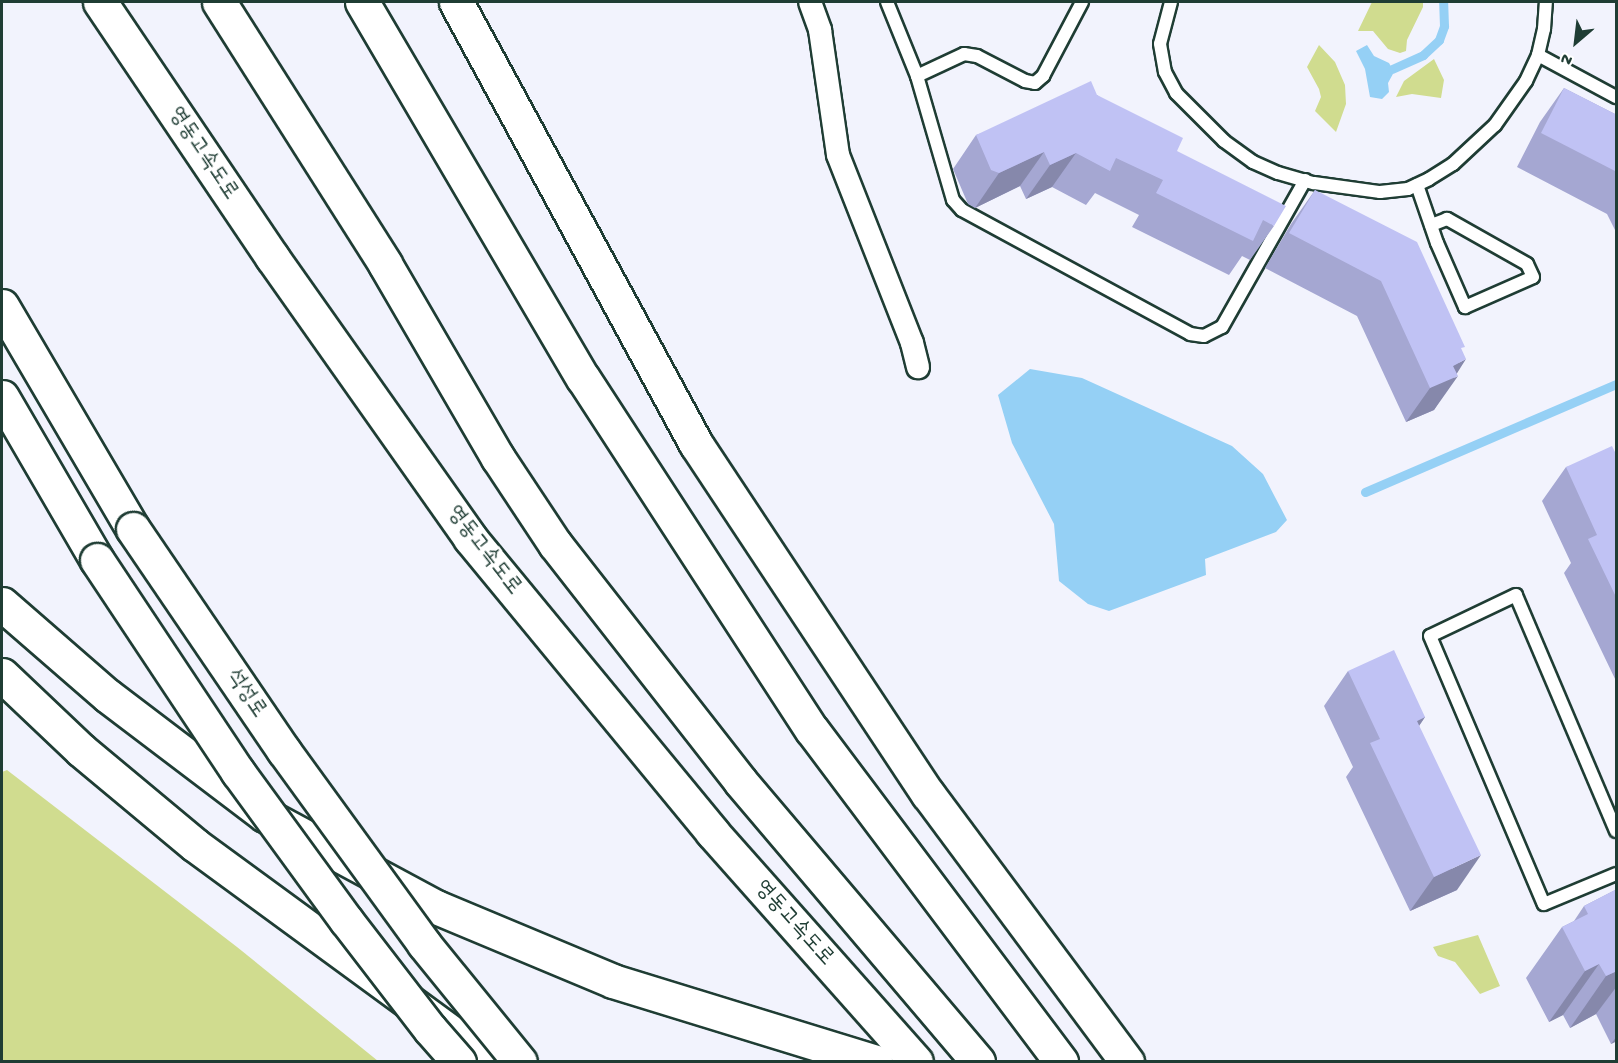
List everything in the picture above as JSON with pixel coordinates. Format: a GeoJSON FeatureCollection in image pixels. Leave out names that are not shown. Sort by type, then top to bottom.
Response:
{"type":"FeatureCollection","features":[{"type":"Feature","properties":{"kind":"highway","name":"영동고속도로"},"geometry":{"type":"LineString","coordinates":[[100,2],[272,257],[470,538],[712,832],[916,1062]]}},
{"type":"Feature","properties":{"kind":"highway"},"geometry":{"type":"LineString","coordinates":[[219,2],[385,264],[498,458],[555,544],[740,781],[978,1062]]}},
{"type":"Feature","properties":{"kind":"highway"},"geometry":{"type":"LineString","coordinates":[[362,2],[583,378],[812,730],[1060,1062]]}},
{"type":"Feature","properties":{"kind":"highway"},"geometry":{"type":"LineString","coordinates":[[456,2],[696,444],[928,794],[1127,1062]]}},
{"type":"Feature","properties":{"kind":"highway","name":"석성로"},"geometry":{"type":"LineString","coordinates":[[2,306],[133,529],[284,751],[424,944],[520,1062]]}},
{"type":"Feature","properties":{"kind":"highway"},"geometry":{"type":"LineString","coordinates":[[2,397],[97,560],[238,772],[346,920],[430,1029],[459,1062]]}},
{"type":"Feature","properties":{"kind":"highway"},"geometry":{"type":"LineString","coordinates":[[2,604],[108,696],[265,815],[436,907],[613,981],[876,1062]]}},
{"type":"Feature","properties":{"kind":"highway"},"geometry":{"type":"LineString","coordinates":[[2,675],[81,750],[195,845],[492,1062]]}},
{"type":"Feature","properties":{"kind":"street"},"geometry":{"type":"LineString","coordinates":[[810,2],[820,30],[838,155],[912,343],[918,367]]}},
{"type":"Feature","properties":{"kind":"lane"},"geometry":{"type":"LineString","coordinates":[[887,2],[918,76],[953,200],[962,210],[1190,334],[1204,336],[1222,327],[1305,180]]}},
{"type":"Feature","properties":{"kind":"lane"},"geometry":{"type":"LineString","coordinates":[[918,76],[964,54],[977,56],[1025,81],[1035,82],[1043,76],[1082,2]]}},
{"type":"Feature","properties":{"kind":"lane"},"geometry":{"type":"LineString","coordinates":[[1171,2],[1160,44],[1165,72],[1176,93],[1224,141],[1253,162],[1305,180],[1380,192],[1408,189],[1417,185],[1453,164],[1495,125],[1526,81],[1538,55],[1546,2]]}},
{"type":"Feature","properties":{"kind":"lane"},"geometry":{"type":"LineString","coordinates":[[1538,55],[1617,97]]}},
{"type":"Feature","properties":{"kind":"lane"},"geometry":{"type":"LineString","coordinates":[[1417,185],[1431,225],[1465,307],[1533,278],[1527,264],[1448,219],[1431,225]]}},
{"type":"Feature","properties":{"kind":"lane"},"geometry":{"type":"LineString","coordinates":[[1617,831],[1516,596],[1430,636],[1544,904],[1617,874]]}},
{"type":"Feature","properties":{"kind":"green space"},"geometry":{"type":"Polygon","coordinates":[[[1372,2],[1423,2],[1423,7],[1407,40],[1406,51],[1400,53],[1388,49],[1373,31],[1358,31],[1372,2]]]}},
{"type":"Feature","properties":{"kind":"green space"},"geometry":{"type":"Polygon","coordinates":[[[1319,45],[1335,62],[1345,85],[1346,104],[1336,132],[1315,111],[1321,97],[1307,67],[1319,45]]]}},
{"type":"Feature","properties":{"kind":"green space"},"geometry":{"type":"Polygon","coordinates":[[[1434,59],[1444,80],[1441,98],[1412,94],[1396,97],[1404,81],[1434,59]]]}},
{"type":"Feature","properties":{"kind":"green space"},"geometry":{"type":"Polygon","coordinates":[[[7,770],[237,947],[378,1061],[2,1061],[2,772],[7,770]]]}},
{"type":"Feature","properties":{"kind":"green space"},"geometry":{"type":"Polygon","coordinates":[[[1478,935],[1500,986],[1480,994],[1455,962],[1438,956],[1433,947],[1478,935]]]}},
{"type":"Feature","properties":{"kind":"water"},"geometry":{"type":"Polygon","coordinates":[[[1367,45],[1374,56],[1389,63],[1394,72],[1388,83],[1389,92],[1382,99],[1370,97],[1365,69],[1356,51],[1367,45]]]}},
{"type":"Feature","properties":{"kind":"water"},"geometry":{"type":"Polygon","coordinates":[[[1030,369],[1082,378],[1232,446],[1263,474],[1287,520],[1276,532],[1205,559],[1206,575],[1109,611],[1088,604],[1059,581],[1054,524],[1012,443],[998,395],[1030,369]]]}},
{"type":"Feature","properties":{"kind":"building"},"geometry":{"type":"Polygon","coordinates":[[[1091,81],[1097,95],[1183,138],[1177,151],[1286,206],[1274,226],[1263,220],[1253,241],[1156,193],[1163,180],[1116,158],[1110,171],[1076,153],[1050,165],[1044,152],[999,173],[991,170],[976,135],[1091,81]]]}},
{"type":"Feature","properties":{"kind":"building"},"geometry":{"type":"Polygon","coordinates":[[[1564,88],[1617,115],[1617,172],[1541,133],[1564,88]]]}},
{"type":"Feature","properties":{"kind":"building"},"geometry":{"type":"Polygon","coordinates":[[[1315,190],[1417,242],[1465,347],[1461,348],[1466,359],[1453,366],[1458,376],[1430,388],[1381,281],[1289,233],[1315,190]]]}},
{"type":"Feature","properties":{"kind":"building"},"geometry":{"type":"Polygon","coordinates":[[[1612,446],[1617,456],[1617,599],[1588,539],[1597,535],[1566,467],[1612,446]]]}},
{"type":"Feature","properties":{"kind":"building"},"geometry":{"type":"Polygon","coordinates":[[[1394,650],[1425,717],[1417,721],[1481,855],[1434,877],[1370,743],[1380,739],[1348,671],[1394,650]]]}},
{"type":"Feature","properties":{"kind":"building"},"geometry":{"type":"Polygon","coordinates":[[[1617,889],[1617,971],[1606,976],[1599,964],[1585,971],[1562,927],[1588,914],[1584,906],[1617,889]]]}},
{"type":"Feature","properties":{"kind":"waterway"},"geometry":{"type":"LineString","coordinates":[[1392,69],[1423,55],[1439,40],[1444,26],[1443,2]]}},
{"type":"Feature","properties":{"kind":"waterway"},"geometry":{"type":"LineString","coordinates":[[1365,492],[1616,384]]}}]}
